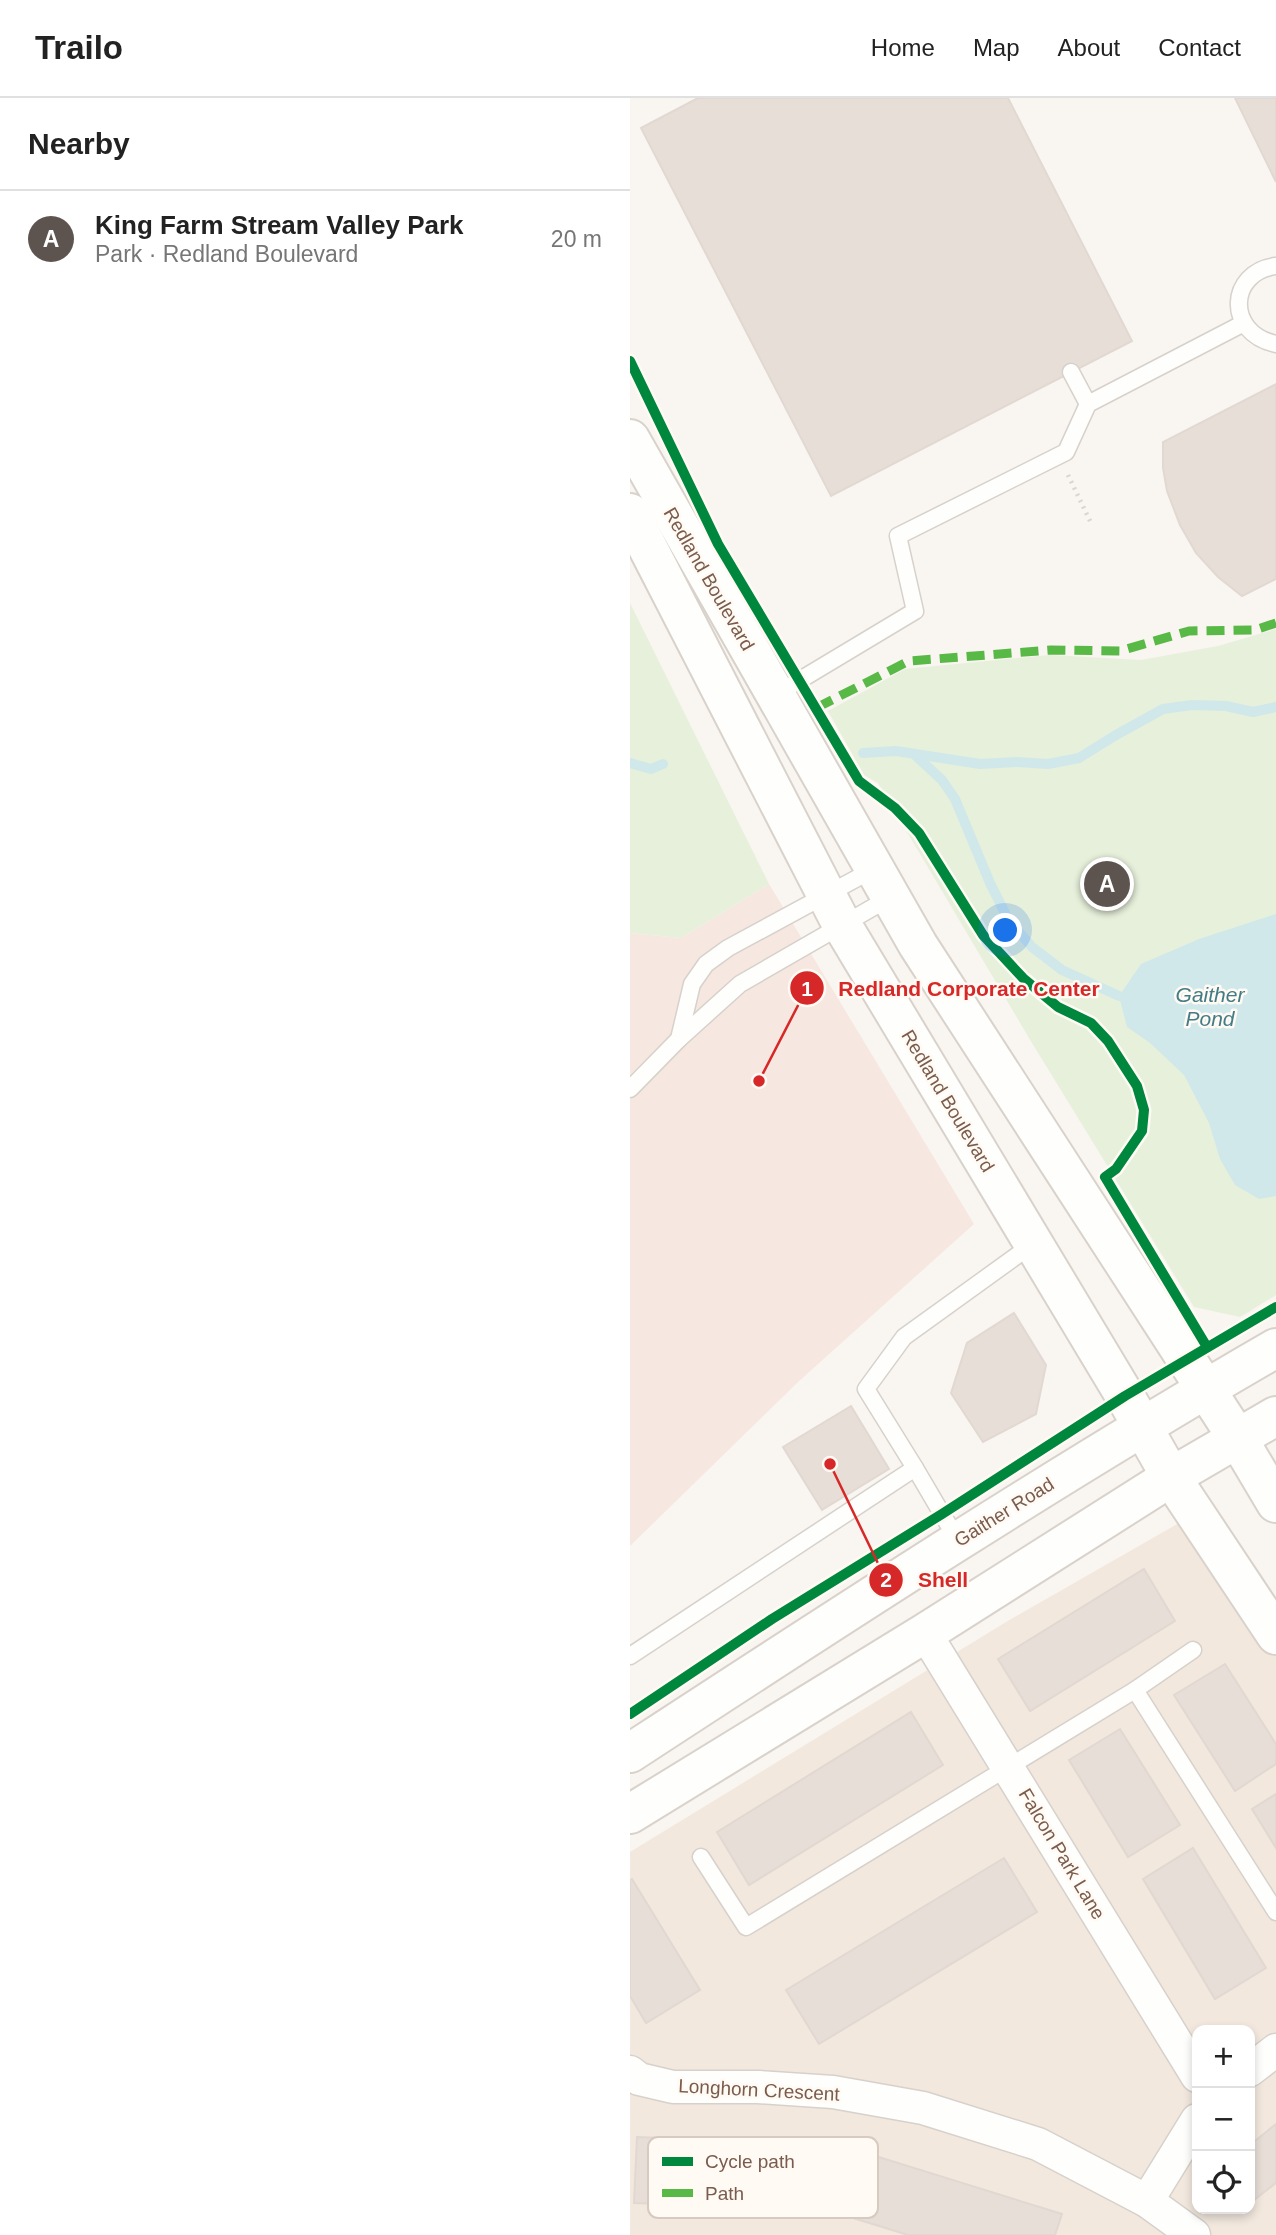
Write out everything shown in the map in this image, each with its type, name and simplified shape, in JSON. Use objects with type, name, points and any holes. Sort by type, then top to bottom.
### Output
[{"type":"main road","name":"Redland Boulevard","points":[[630,439],[918,945],[1238,1439],[1276,1503]]},
{"type":"main road","name":"Redland Boulevard","points":[[630,513],[834,909],[1171,1477],[1276,1635]]},
{"type":"main road","name":"Gaither Road","points":[[630,1753],[958,1541],[1143,1426],[1276,1348]]},
{"type":"main road","points":[[630,1814],[925,1633],[1171,1477],[1276,1416]]},
{"type":"street","name":"Falcon Park Lane","points":[[925,1633],[1192,2068]]},
{"type":"street","points":[[1255,2066],[1276,2050]]},
{"type":"street","name":"Longhorn Crescent","points":[[630,2072],[639,2079],[673,2087],[758,2087],[834,2092],[923,2108],[1038,2144],[1147,2201],[1194,2235]]},
{"type":"street","points":[[1147,2201],[1192,2128]]},
{"type":"lane","points":[[1276,266],[1259,270],[1252,275],[1239,300],[1240,315],[1245,328],[1261,341],[1276,344]]},
{"type":"lane","points":[[775,695],[915,611],[898,536],[1066,452],[1088,404],[1244,323]]},
{"type":"lane","points":[[1071,372],[1088,404]]},
{"type":"lane","points":[[679,1039],[692,984],[706,964],[728,948],[834,909],[883,883]]},
{"type":"lane","points":[[630,1089],[679,1039],[740,984],[834,909],[883,883]]},
{"type":"lane","points":[[958,1541],[866,1389],[904,1337],[1034,1244]]},
{"type":"lane","points":[[630,1656],[915,1468]]},
{"type":"lane","points":[[701,1857],[746,1927],[1135,1690],[1193,1650]]},
{"type":"lane","points":[[1135,1690],[1276,1912]]},
{"type":"path","points":[[1059,455],[1091,523]]},
{"type":"shaded area","points":[[769,884],[974,1224],[798,1382],[630,1546],[630,933],[681,938]]},
{"type":"shaded area","points":[[1186,1519],[1276,1635],[1276,2235],[630,2235],[630,1852],[1011,1619]]},
{"type":"green space","points":[[630,603],[769,884],[681,938],[630,933]]},
{"type":"green space","points":[[1276,629],[1276,1295],[1240,1317],[1194,1307],[1032,1043],[878,783],[864,775],[828,711],[905,669],[1050,655],[1141,660],[1218,646]]},
{"type":"water","name":"Gaither Pond","points":[[1276,914],[1276,1196],[1259,1199],[1235,1185],[1220,1159],[1209,1123],[1184,1075],[1150,1043],[1127,1027],[1119,996],[1141,964],[1199,939]]},
{"type":"building","points":[[698,98],[1008,98],[1132,341],[831,496],[641,128]]},
{"type":"building","points":[[1235,98],[1276,98],[1276,182]]},
{"type":"building","points":[[1276,384],[1276,579],[1242,596],[1218,577],[1196,553],[1180,525],[1167,491],[1163,468],[1163,442]]},
{"type":"building","points":[[1014,1313],[1046,1365],[1036,1414],[983,1442],[951,1393],[967,1343]]},
{"type":"building","points":[[851,1406],[889,1469],[822,1510],[783,1447]]},
{"type":"building","points":[[1144,1569],[1175,1621],[1030,1711],[998,1659]]},
{"type":"building","points":[[1225,1664],[1276,1744],[1276,1764],[1235,1791],[1174,1695]]},
{"type":"building","points":[[911,1712],[943,1765],[749,1885],[717,1832]]},
{"type":"building","points":[[1120,1729],[1180,1825],[1128,1857],[1069,1760]]},
{"type":"building","points":[[1276,1794],[1276,1848],[1252,1809]]},
{"type":"building","points":[[1193,1848],[1266,1968],[1215,1999],[1143,1879]]},
{"type":"building","points":[[1004,1858],[1037,1912],[819,2044],[786,1990]]},
{"type":"building","points":[[632,1879],[700,1990],[646,2023],[630,1996]]},
{"type":"building","points":[[1276,2124],[1276,2183],[1255,2199],[1255,2151],[1255,2141]]},
{"type":"building","points":[[637,2137],[648,2137],[648,2203],[634,2203]]},
{"type":"building","points":[[878,2157],[1062,2214],[1055,2235],[908,2235],[853,2218],[878,2218]]},
{"type":"waterway","points":[[863,753],[896,751],[980,764],[1048,764],[1079,758],[1163,709],[1192,705],[1226,706],[1253,712],[1276,707]]},
{"type":"waterway","points":[[916,756],[942,780],[955,799],[1009,921],[1032,947],[1062,970],[1119,996]]},
{"type":"waterway","points":[[630,763],[651,769],[663,764]]},
{"type":"marked path","points":[[816,708],[909,661],[1051,650],[1120,651],[1189,631],[1255,630],[1276,623]]},
{"type":"cycle path","points":[[630,361],[718,544],[859,781],[895,808],[919,833],[983,935],[1023,978],[1058,1007],[1091,1023],[1108,1041],[1137,1086],[1144,1110],[1142,1131],[1116,1169],[1105,1177],[1207,1347]]},
{"type":"cycle path","points":[[630,1714],[772,1619],[1125,1396],[1276,1307]]},
{"type":"place","name":"King Farm Stream Valley Park","points":[[1107,884]]},
{"type":"place","name":"Redland Corporate Center","points":[[759,1081]]},
{"type":"place","name":"Shell","points":[[830,1464]]}]
